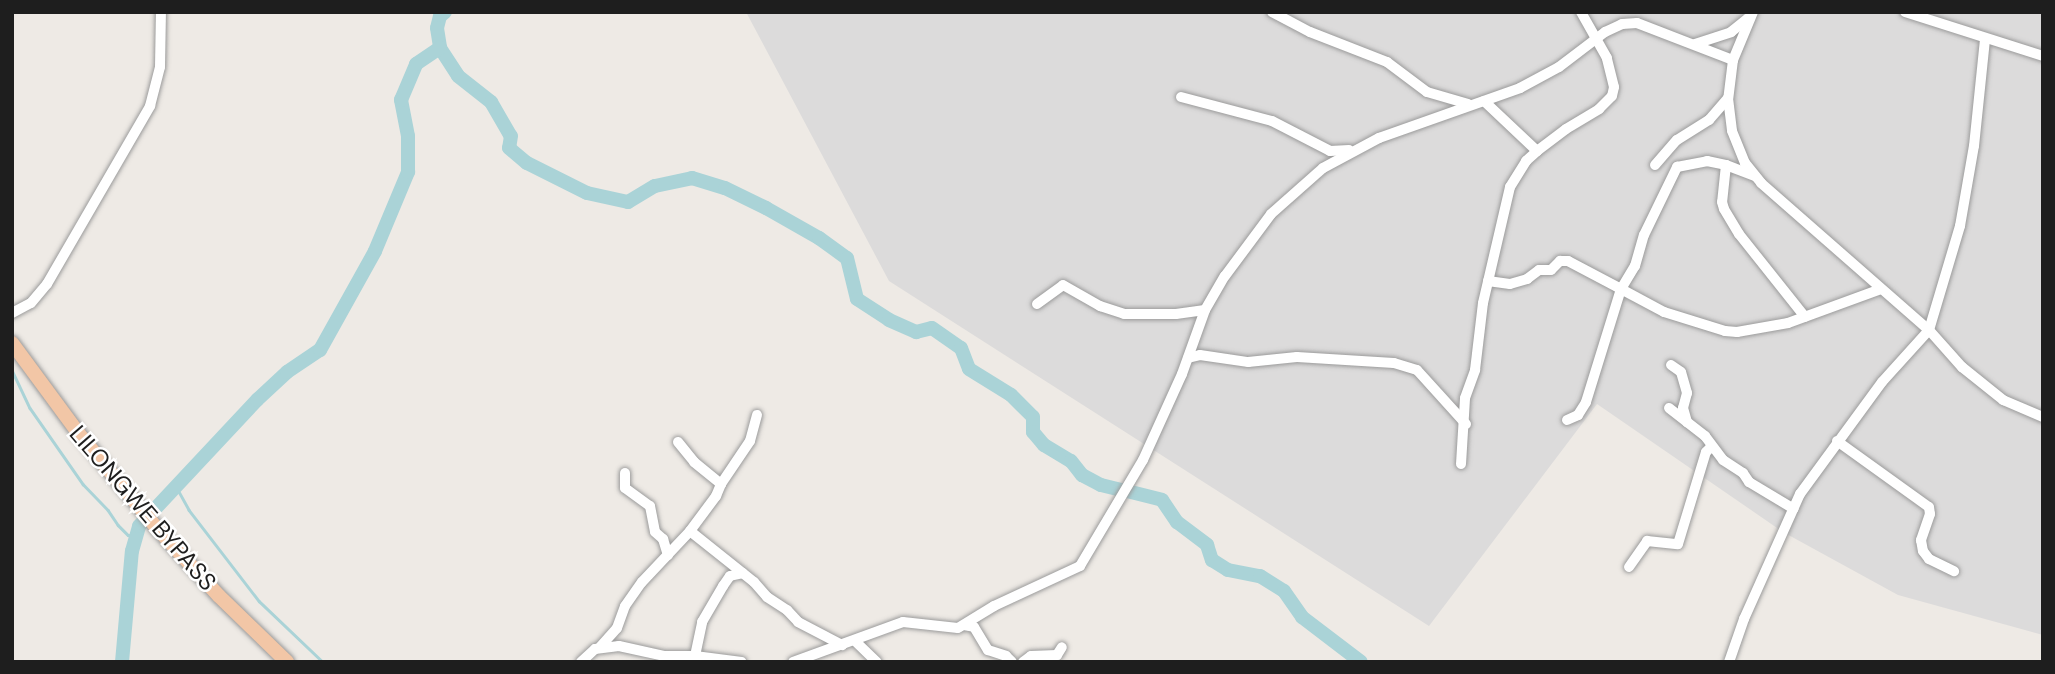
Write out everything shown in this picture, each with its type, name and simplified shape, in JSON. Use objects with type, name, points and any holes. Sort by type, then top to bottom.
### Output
[{"type":"main road","name":"LILONGWE BYPASS","points":[[12,343],[71,425],[156,527],[219,596],[287,662]]},
{"type":"street","points":[[12,313],[31,303],[47,284],[150,106],[160,67],[161,12]]},
{"type":"street","points":[[1272,12],[1310,32],[1387,62],[1427,92],[1471,105]]},
{"type":"street","points":[[1461,464],[1465,398],[1475,370],[1488,281],[1510,187],[1526,161],[1566,129],[1599,109],[1612,96],[1614,87],[1611,71],[1598,38],[1581,12]]},
{"type":"street","points":[[1695,44],[1731,32],[1753,12]]},
{"type":"street","points":[[1753,12],[1733,60],[1728,98],[1737,148],[1755,176],[1929,330],[1962,367],[2003,400],[2043,417]]},
{"type":"street","points":[[1905,12],[2043,56]]},
{"type":"street","points":[[793,662],[903,622],[950,628],[964,625],[994,606],[1080,566],[1143,460],[1188,358],[1205,310],[1240,253],[1271,214],[1305,182],[1353,150],[1433,116],[1484,101],[1559,67],[1613,27],[1637,17],[1733,60]]},
{"type":"street","points":[[1729,662],[1744,619],[1794,509],[1837,441],[1882,382],[1929,330],[1960,226],[1974,146],[1985,39]]},
{"type":"street","points":[[1181,97],[1272,121],[1330,151],[1353,150]]},
{"type":"street","points":[[1655,164],[1676,140],[1709,120],[1728,98]]},
{"type":"street","points":[[1484,101],[1537,152]]},
{"type":"street","points":[[1566,419],[1578,415],[1586,402],[1620,289],[1636,266],[1644,234],[1677,167],[1698,162],[1726,164],[1755,176]]},
{"type":"street","points":[[1726,164],[1722,202],[1724,209],[1739,233],[1805,317]]},
{"type":"street","points":[[1488,281],[1510,284],[1527,279],[1539,270],[1552,270],[1560,261],[1568,261],[1664,312],[1725,331],[1788,323],[1881,289]]},
{"type":"street","points":[[1037,304],[1063,285],[1100,306],[1124,314],[1187,314],[1205,310]]},
{"type":"street","points":[[1188,358],[1200,355],[1248,362],[1297,357],[1394,363],[1417,370],[1465,424]]},
{"type":"street","points":[[1671,365],[1681,372],[1687,393],[1683,408],[1687,422]]},
{"type":"street","points":[[1669,408],[1705,436],[1723,460],[1743,474],[1749,482],[1794,509]]},
{"type":"street","points":[[581,662],[600,647],[617,628],[631,596],[690,531],[716,496],[750,441],[757,415]]},
{"type":"street","points":[[1837,441],[1929,506],[1930,514],[1921,540],[1923,551],[1929,559],[1954,571]]},
{"type":"street","points":[[678,442],[694,462],[721,484]]},
{"type":"street","points":[[1629,567],[1647,541],[1678,544],[1706,452],[1711,447]]},
{"type":"street","points":[[625,473],[625,488],[650,506],[656,531],[663,539],[668,555]]},
{"type":"street","points":[[690,531],[743,573],[797,622],[842,645]]},
{"type":"street","points":[[695,656],[702,622],[730,576],[743,573]]},
{"type":"street","points":[[964,625],[974,627],[988,650],[1006,656],[1012,662]]},
{"type":"street","points":[[855,641],[877,662]]},
{"type":"street","points":[[600,647],[620,646],[665,656],[695,656],[742,662]]},
{"type":"street","points":[[1023,662],[1031,656],[1057,655],[1062,647]]},
{"type":"shaded area","points":[[746,12],[2043,12],[2043,635],[1898,595],[1783,532],[1597,404],[1429,626],[889,281]]},
{"type":"waterway","points":[[445,12],[440,16],[437,28],[440,48],[458,76],[491,102],[511,136],[509,148],[527,163],[587,193],[628,202],[655,186],[692,178],[725,188],[766,208],[819,238],[847,258],[857,299],[889,320],[916,332],[932,328],[961,348],[969,369],[1011,395],[1033,417],[1033,432],[1044,445],[1071,461],[1082,475],[1101,485],[1121,490]]},
{"type":"waterway","points":[[122,662],[132,551],[139,526],[257,400],[287,372],[320,350],[375,251],[408,172],[408,136],[401,100],[416,64],[440,48]]},
{"type":"waterway","points":[[12,370],[30,408],[83,484],[108,510],[118,525],[128,535],[134,536]]},
{"type":"waterway","points":[[177,488],[189,510],[259,601],[323,662]]},
{"type":"waterway","points":[[1127,491],[1162,500],[1177,522],[1207,545],[1212,560],[1228,570],[1260,576],[1284,591],[1302,617],[1361,662]]}]
